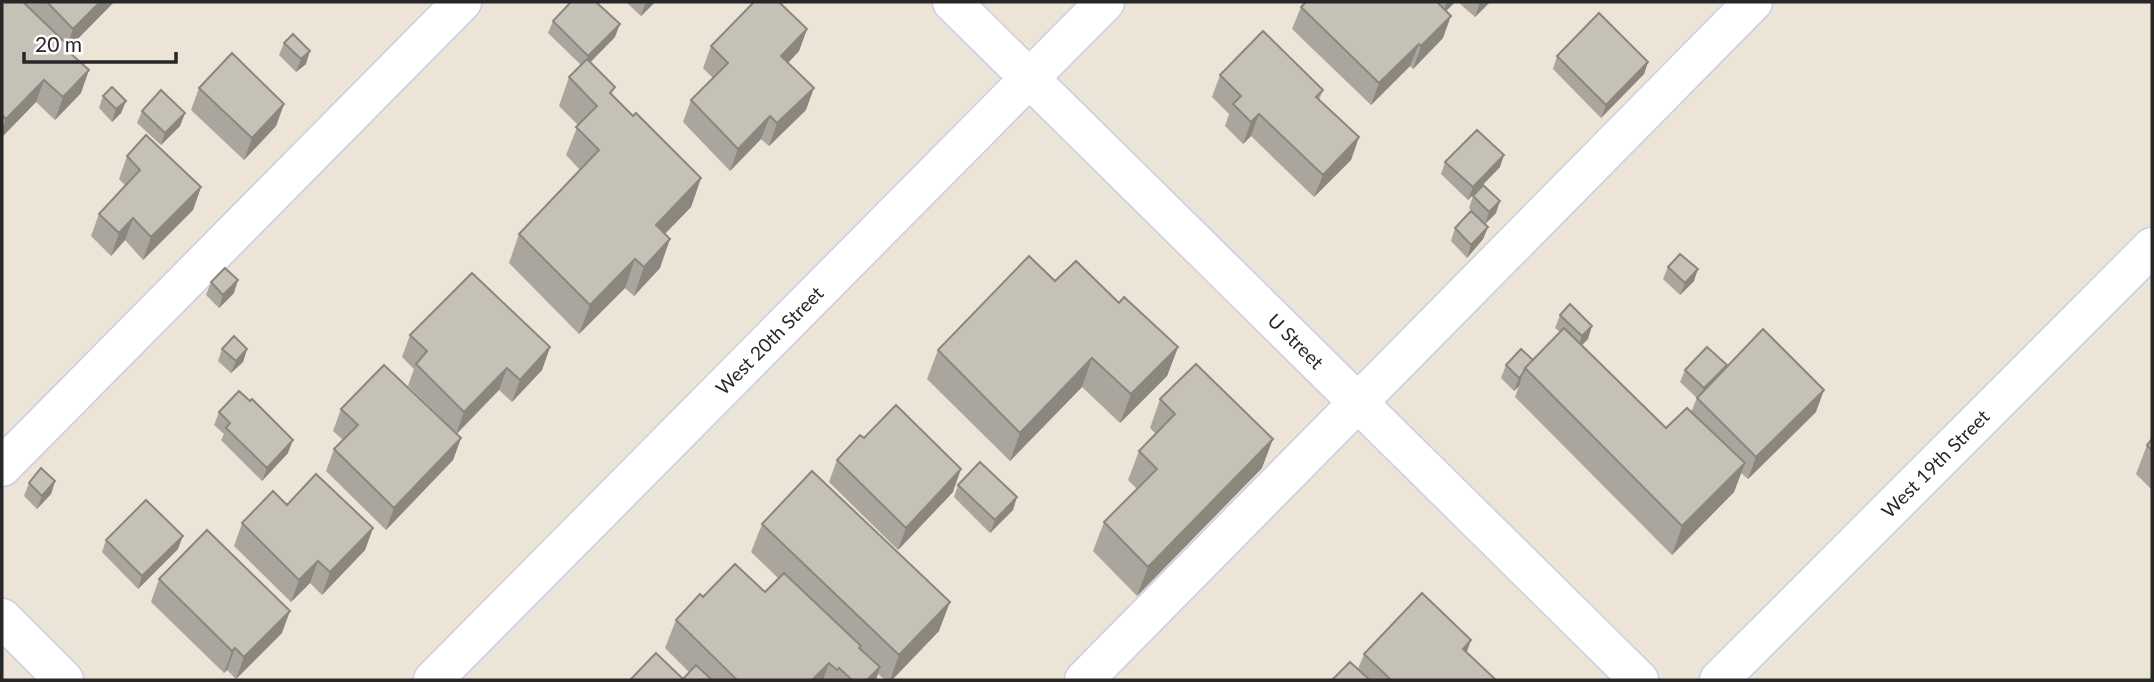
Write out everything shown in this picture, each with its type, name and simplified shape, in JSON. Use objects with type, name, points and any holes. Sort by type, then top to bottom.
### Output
[{"type":"street","points":[[2,467],[461,2]]},
{"type":"street","name":"U Street","points":[[952,2],[1639,680]]},
{"type":"street","name":"West 20th Street","points":[[433,680],[1105,2]]},
{"type":"street","points":[[1084,680],[1753,2]]},
{"type":"street","name":"West 19th Street","points":[[1718,680],[2152,247]]},
{"type":"street","points":[[2,618],[64,680]]},
{"type":"building","points":[[2,2],[23,2],[73,50],[70,53],[89,70],[63,97],[44,80],[6,119],[2,115]]},
{"type":"building","points":[[47,2],[100,2],[73,29]]},
{"type":"building","points":[[571,2],[596,2],[620,24],[588,56],[553,21]]},
{"type":"building","points":[[754,2],[779,2],[807,29],[781,56],[814,88],[777,123],[770,116],[738,149],[691,100],[728,63],[711,46]]},
{"type":"building","points":[[1306,2],[1437,2],[1451,16],[1379,83],[1301,7]]},
{"type":"building","points":[[1599,13],[1648,62],[1606,105],[1557,56]]},
{"type":"building","points":[[1263,31],[1323,90],[1316,97],[1359,137],[1323,175],[1259,114],[1251,122],[1233,104],[1241,96],[1220,75]]},
{"type":"building","points":[[293,34],[310,51],[301,59],[284,43]]},
{"type":"building","points":[[232,53],[284,104],[252,138],[199,88]]},
{"type":"building","points":[[587,59],[615,87],[610,93],[633,116],[636,113],[701,178],[656,225],[670,239],[644,267],[635,259],[590,305],[519,234],[599,150],[576,127],[597,106],[569,77]]},
{"type":"building","points":[[112,87],[126,101],[116,109],[103,96]]},
{"type":"building","points":[[161,90],[185,113],[165,133],[142,111]]},
{"type":"building","points":[[1477,130],[1504,155],[1473,187],[1445,162]]},
{"type":"building","points":[[146,135],[201,187],[151,237],[133,218],[119,233],[99,214],[140,170],[127,156]]},
{"type":"building","points":[[1483,185],[1500,201],[1489,212],[1473,196]]},
{"type":"building","points":[[1471,211],[1488,227],[1471,245],[1455,228]]},
{"type":"building","points":[[1680,254],[1698,269],[1685,283],[1668,267]]},
{"type":"building","points":[[1029,256],[1055,281],[1076,261],[1119,303],[1124,297],[1178,347],[1131,394],[1092,358],[1020,433],[938,350]]},
{"type":"building","points":[[225,268],[238,280],[223,295],[211,282]]},
{"type":"building","points":[[472,273],[550,347],[520,380],[507,368],[464,412],[416,364],[427,351],[410,335]]},
{"type":"building","points":[[1570,304],[1592,326],[1582,336],[1560,315]]},
{"type":"building","points":[[1564,328],[1666,428],[1687,408],[1745,463],[1682,526],[1525,368]]},
{"type":"building","points":[[1763,329],[1824,390],[1756,457],[1697,398]]},
{"type":"building","points":[[234,336],[247,349],[236,361],[222,349]]},
{"type":"building","points":[[1707,347],[1727,365],[1704,388],[1685,370]]},
{"type":"building","points":[[1521,349],[1533,360],[1519,378],[1506,365]]},
{"type":"building","points":[[1196,364],[1273,439],[1148,567],[1104,522],[1157,469],[1139,451],[1175,414],[1160,399]]},
{"type":"building","points":[[384,365],[461,438],[394,508],[334,449],[358,425],[341,409]]},
{"type":"building","points":[[239,391],[250,401],[252,399],[293,440],[267,468],[226,428],[230,423],[219,412]]},
{"type":"building","points":[[896,405],[961,469],[906,528],[837,460],[860,435],[864,438]]},
{"type":"building","points":[[980,462],[1017,497],[995,520],[958,485]]},
{"type":"building","points":[[41,468],[55,481],[42,496],[29,483]]},
{"type":"building","points":[[812,471],[950,602],[899,655],[762,524]]},
{"type":"building","points":[[316,474],[373,528],[330,572],[318,561],[299,580],[242,523],[273,491],[287,505]]},
{"type":"building","points":[[146,500],[183,536],[142,576],[106,540]]},
{"type":"building","points":[[207,530],[290,611],[244,657],[235,648],[232,651],[159,579]]},
{"type":"building","points":[[735,564],[765,592],[784,573],[880,667],[867,680],[852,680],[829,663],[812,680],[737,680],[676,620],[700,594],[703,597]]},
{"type":"building","points":[[1422,593],[1471,640],[1463,649],[1496,680],[1391,680],[1364,654]]},
{"type":"building","points":[[656,653],[684,680],[630,680]]},
{"type":"building","points":[[1350,662],[1370,680],[1332,680]]},
{"type":"building","points":[[696,665],[712,680],[684,680]]}]
